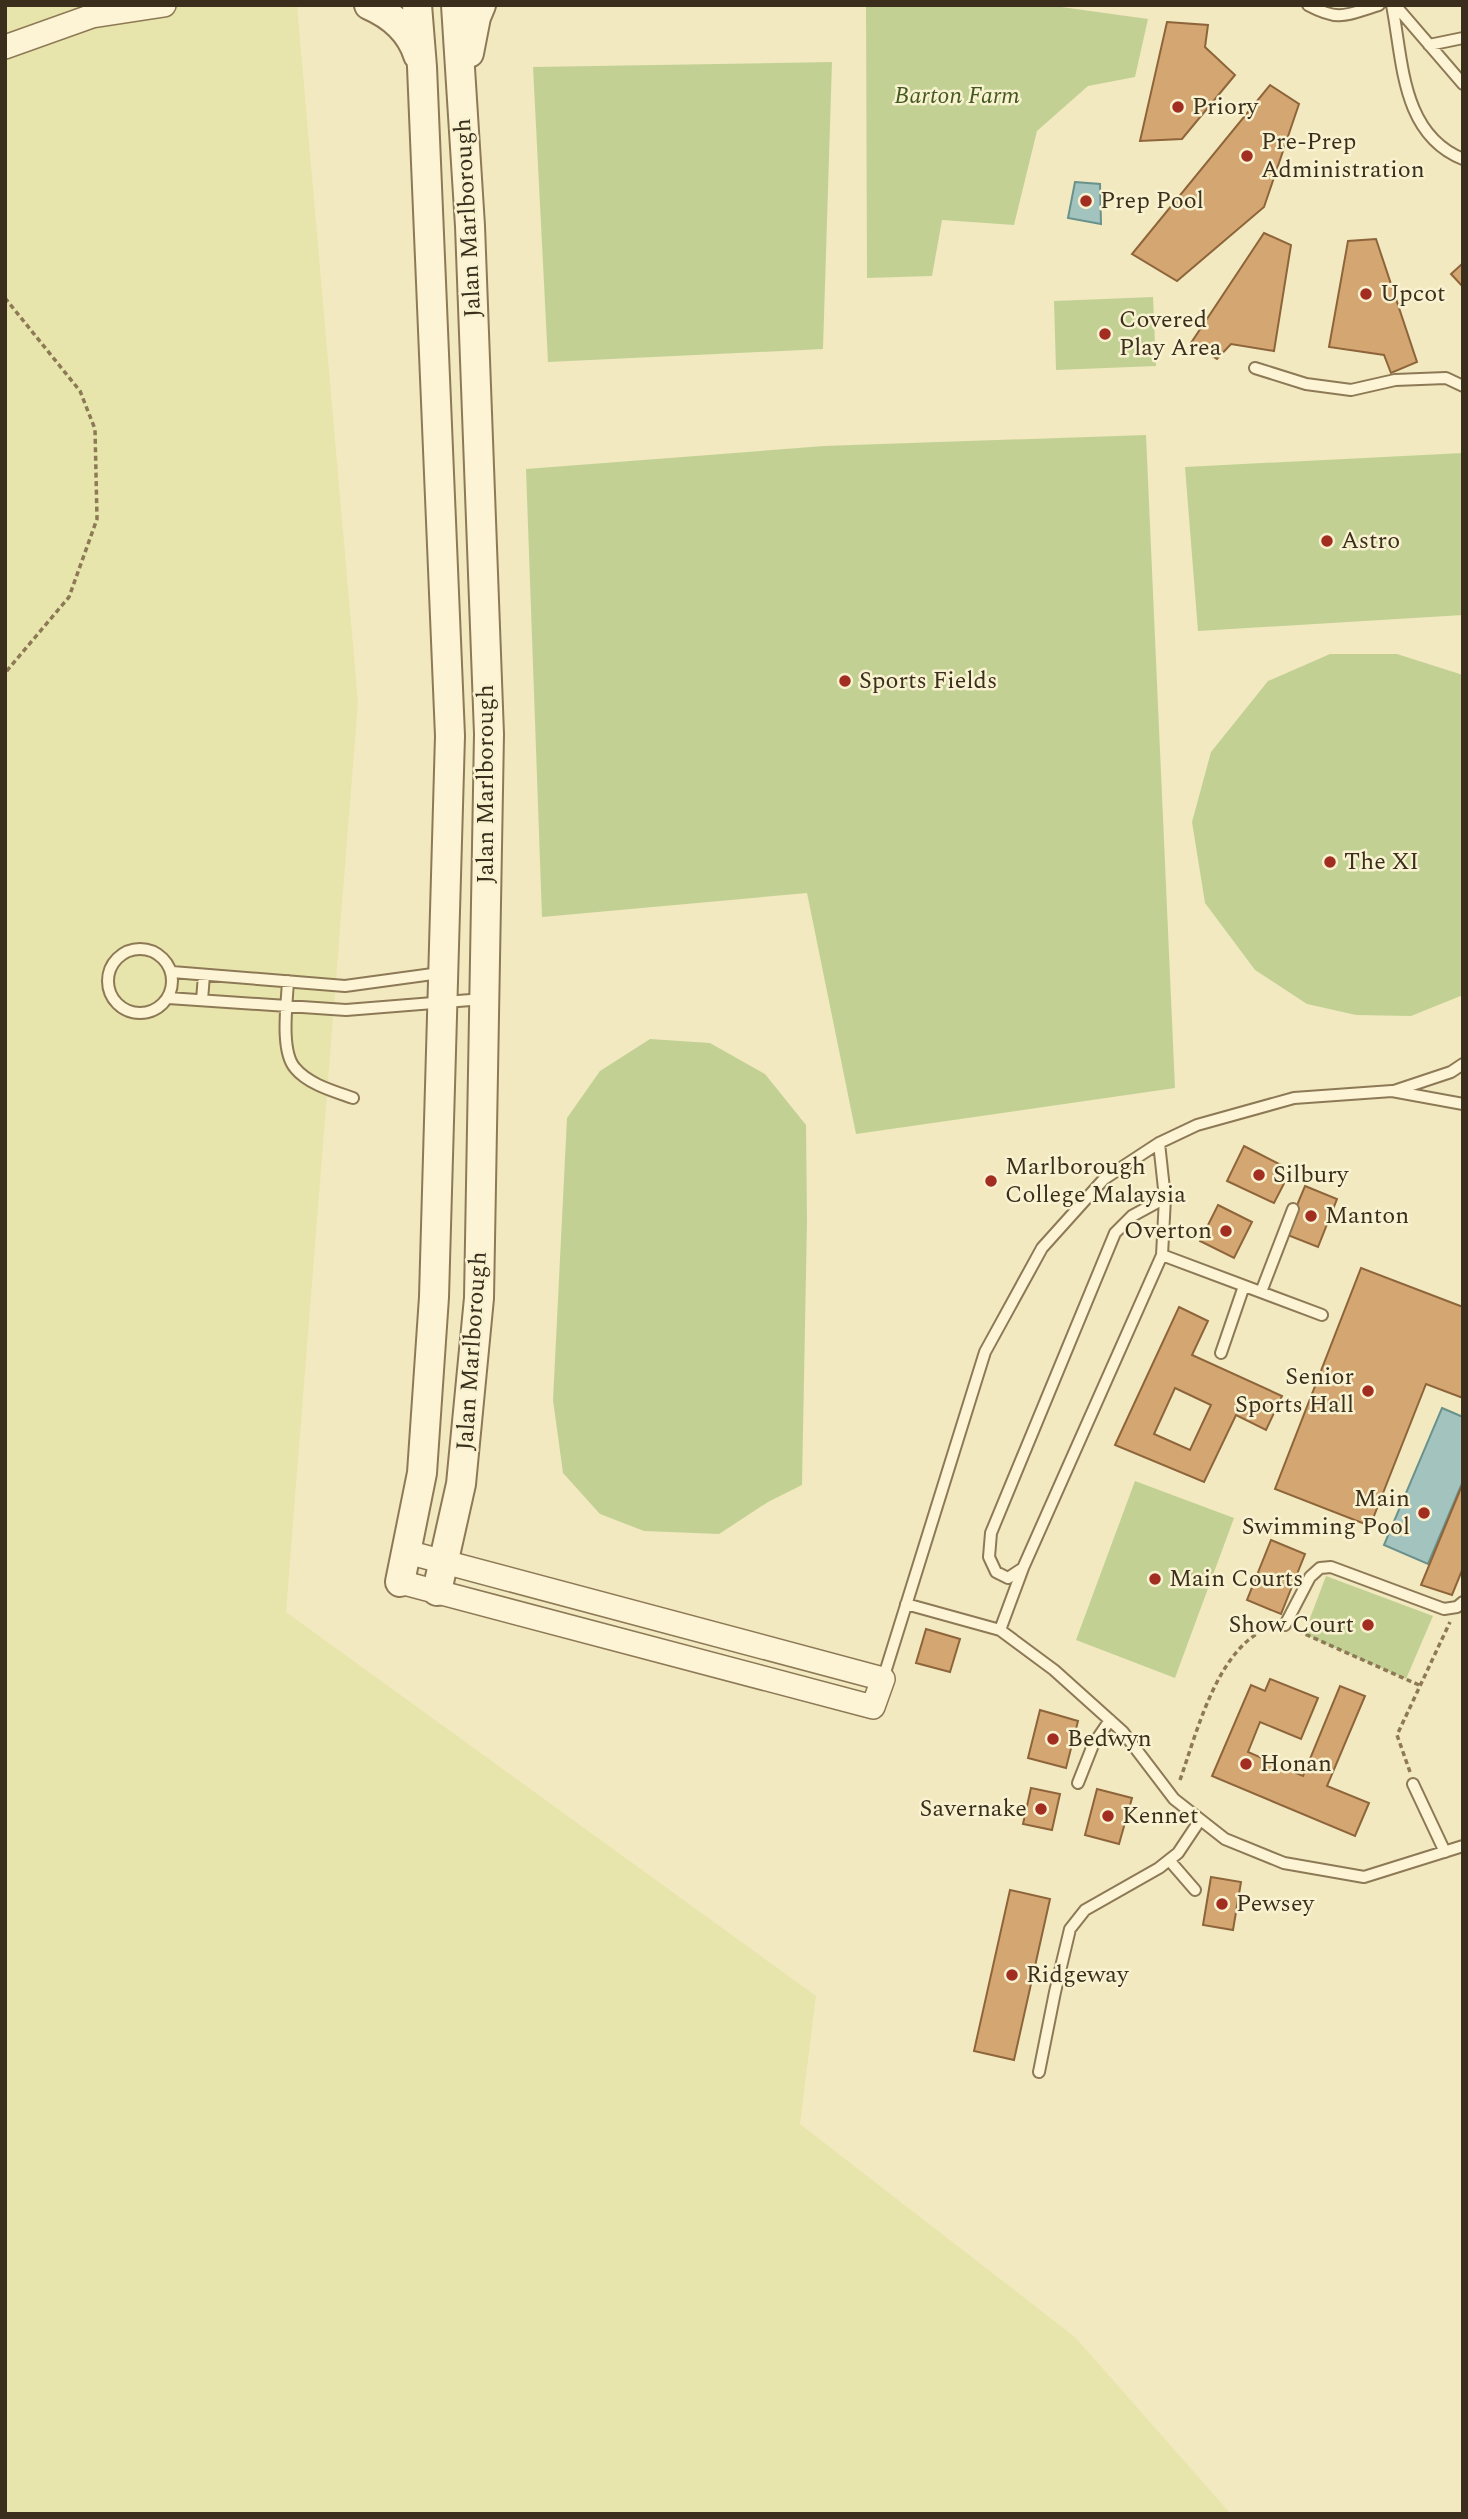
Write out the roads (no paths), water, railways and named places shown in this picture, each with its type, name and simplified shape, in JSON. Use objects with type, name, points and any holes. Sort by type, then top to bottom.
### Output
[{"type":"street","points":[[5,47],[92,16],[164,5]]},
{"type":"street","points":[[369,5],[385,12],[402,27],[415,46],[422,67]]},
{"type":"street","name":"Jalan Marlborough","points":[[417,5],[422,67],[450,736],[434,1297],[422,1473],[400,1582],[873,1707],[883,1679]]},
{"type":"street","name":"Jalan Marlborough","points":[[437,1591],[461,1485],[479,1298],[489,734],[470,226],[456,5]]},
{"type":"street","points":[[462,88],[476,17],[481,5]]},
{"type":"street","points":[[407,1552],[883,1679]]},
{"type":"lane","points":[[1308,5],[1328,15],[1339,17],[1379,5]]},
{"type":"lane","points":[[1394,5],[1463,84]]},
{"type":"lane","points":[[1394,5],[1410,103],[1417,120],[1430,137],[1452,155],[1463,159]]},
{"type":"lane","points":[[1429,45],[1463,38]]},
{"type":"lane","points":[[1255,368],[1306,384],[1351,390],[1395,380],[1446,378],[1463,386]]},
{"type":"lane","points":[[135,948],[157,952],[172,972],[173,980],[168,998],[160,1007],[150,1012],[130,1012],[113,1000],[108,980],[110,969],[116,959],[125,952],[135,948]]},
{"type":"lane","points":[[172,972],[345,986],[443,973]]},
{"type":"lane","points":[[202,1000],[204,975]]},
{"type":"lane","points":[[288,981],[287,1050],[296,1069],[315,1083],[352,1098]]},
{"type":"lane","points":[[331,1009],[334,985]]},
{"type":"lane","points":[[168,998],[346,1010],[484,999]]},
{"type":"lane","points":[[883,1679],[985,1352],[1042,1248],[1104,1179],[1159,1143],[1197,1125],[1294,1098],[1392,1091],[1451,1072],[1463,1064]]},
{"type":"lane","points":[[1392,1091],[1463,1104]]},
{"type":"lane","points":[[1000,1630],[1023,1568],[1162,1255],[1165,1198],[1159,1143]]},
{"type":"lane","points":[[1023,1568],[1008,1578],[996,1572],[989,1557],[991,1533],[1115,1233],[1132,1216],[1165,1198]]},
{"type":"lane","points":[[1261,1292],[1293,1209]]},
{"type":"lane","points":[[1162,1255],[1322,1315]]},
{"type":"lane","points":[[1221,1353],[1244,1286]]},
{"type":"lane","points":[[1285,1625],[1310,1577],[1320,1568],[1331,1567],[1444,1609],[1460,1605]]},
{"type":"lane","points":[[906,1604],[1000,1630],[1055,1670],[1123,1731],[1174,1799],[1225,1839],[1284,1864],[1364,1877],[1463,1846]]},
{"type":"lane","points":[[1078,1783],[1093,1745],[1110,1720]]},
{"type":"lane","points":[[1413,1784],[1445,1852]]},
{"type":"lane","points":[[1039,2072],[1070,1929],[1085,1910],[1159,1868],[1178,1853],[1200,1820]]},
{"type":"lane","points":[[1168,1860],[1195,1889]]},
{"type":"water","name":"Prep Pool","points":[[1075,182],[1100,184],[1101,224],[1068,218]]},
{"type":"water","name":"Main Swimming Pool","points":[[1442,1408],[1463,1417],[1463,1481],[1428,1564],[1384,1545]]},
{"type":"place","name":"Priory","points":[[1178,107]]},
{"type":"place","name":"Pre-Prep Administration","points":[[1247,156]]},
{"type":"place","name":"Prep Pool","points":[[1086,201]]},
{"type":"place","name":"Upcot","points":[[1366,294]]},
{"type":"place","name":"Covered Play Area","points":[[1105,334]]},
{"type":"place","name":"Astro","points":[[1327,541]]},
{"type":"place","name":"Sports Fields","points":[[845,681]]},
{"type":"place","name":"The XI","points":[[1330,862]]},
{"type":"place","name":"Silbury","points":[[1259,1175]]},
{"type":"place","name":"Marlborough College Malaysia","points":[[991,1181]]},
{"type":"place","name":"Manton","points":[[1311,1216]]},
{"type":"place","name":"Overton","points":[[1226,1231]]},
{"type":"place","name":"Senior Sports Hall","points":[[1368,1391]]},
{"type":"place","name":"Main Swimming Pool","points":[[1424,1513]]},
{"type":"place","name":"Main Courts","points":[[1155,1579]]},
{"type":"place","name":"Show Court","points":[[1368,1625]]},
{"type":"place","name":"Bedwyn","points":[[1053,1739]]},
{"type":"place","name":"Honan","points":[[1246,1764]]},
{"type":"place","name":"Savernake","points":[[1041,1809]]},
{"type":"place","name":"Kennet","points":[[1108,1816]]},
{"type":"place","name":"Pewsey","points":[[1222,1904]]},
{"type":"place","name":"Ridgeway","points":[[1012,1975]]},
{"type":"park label","name":"Barton Farm","points":[[957,96]]}]
